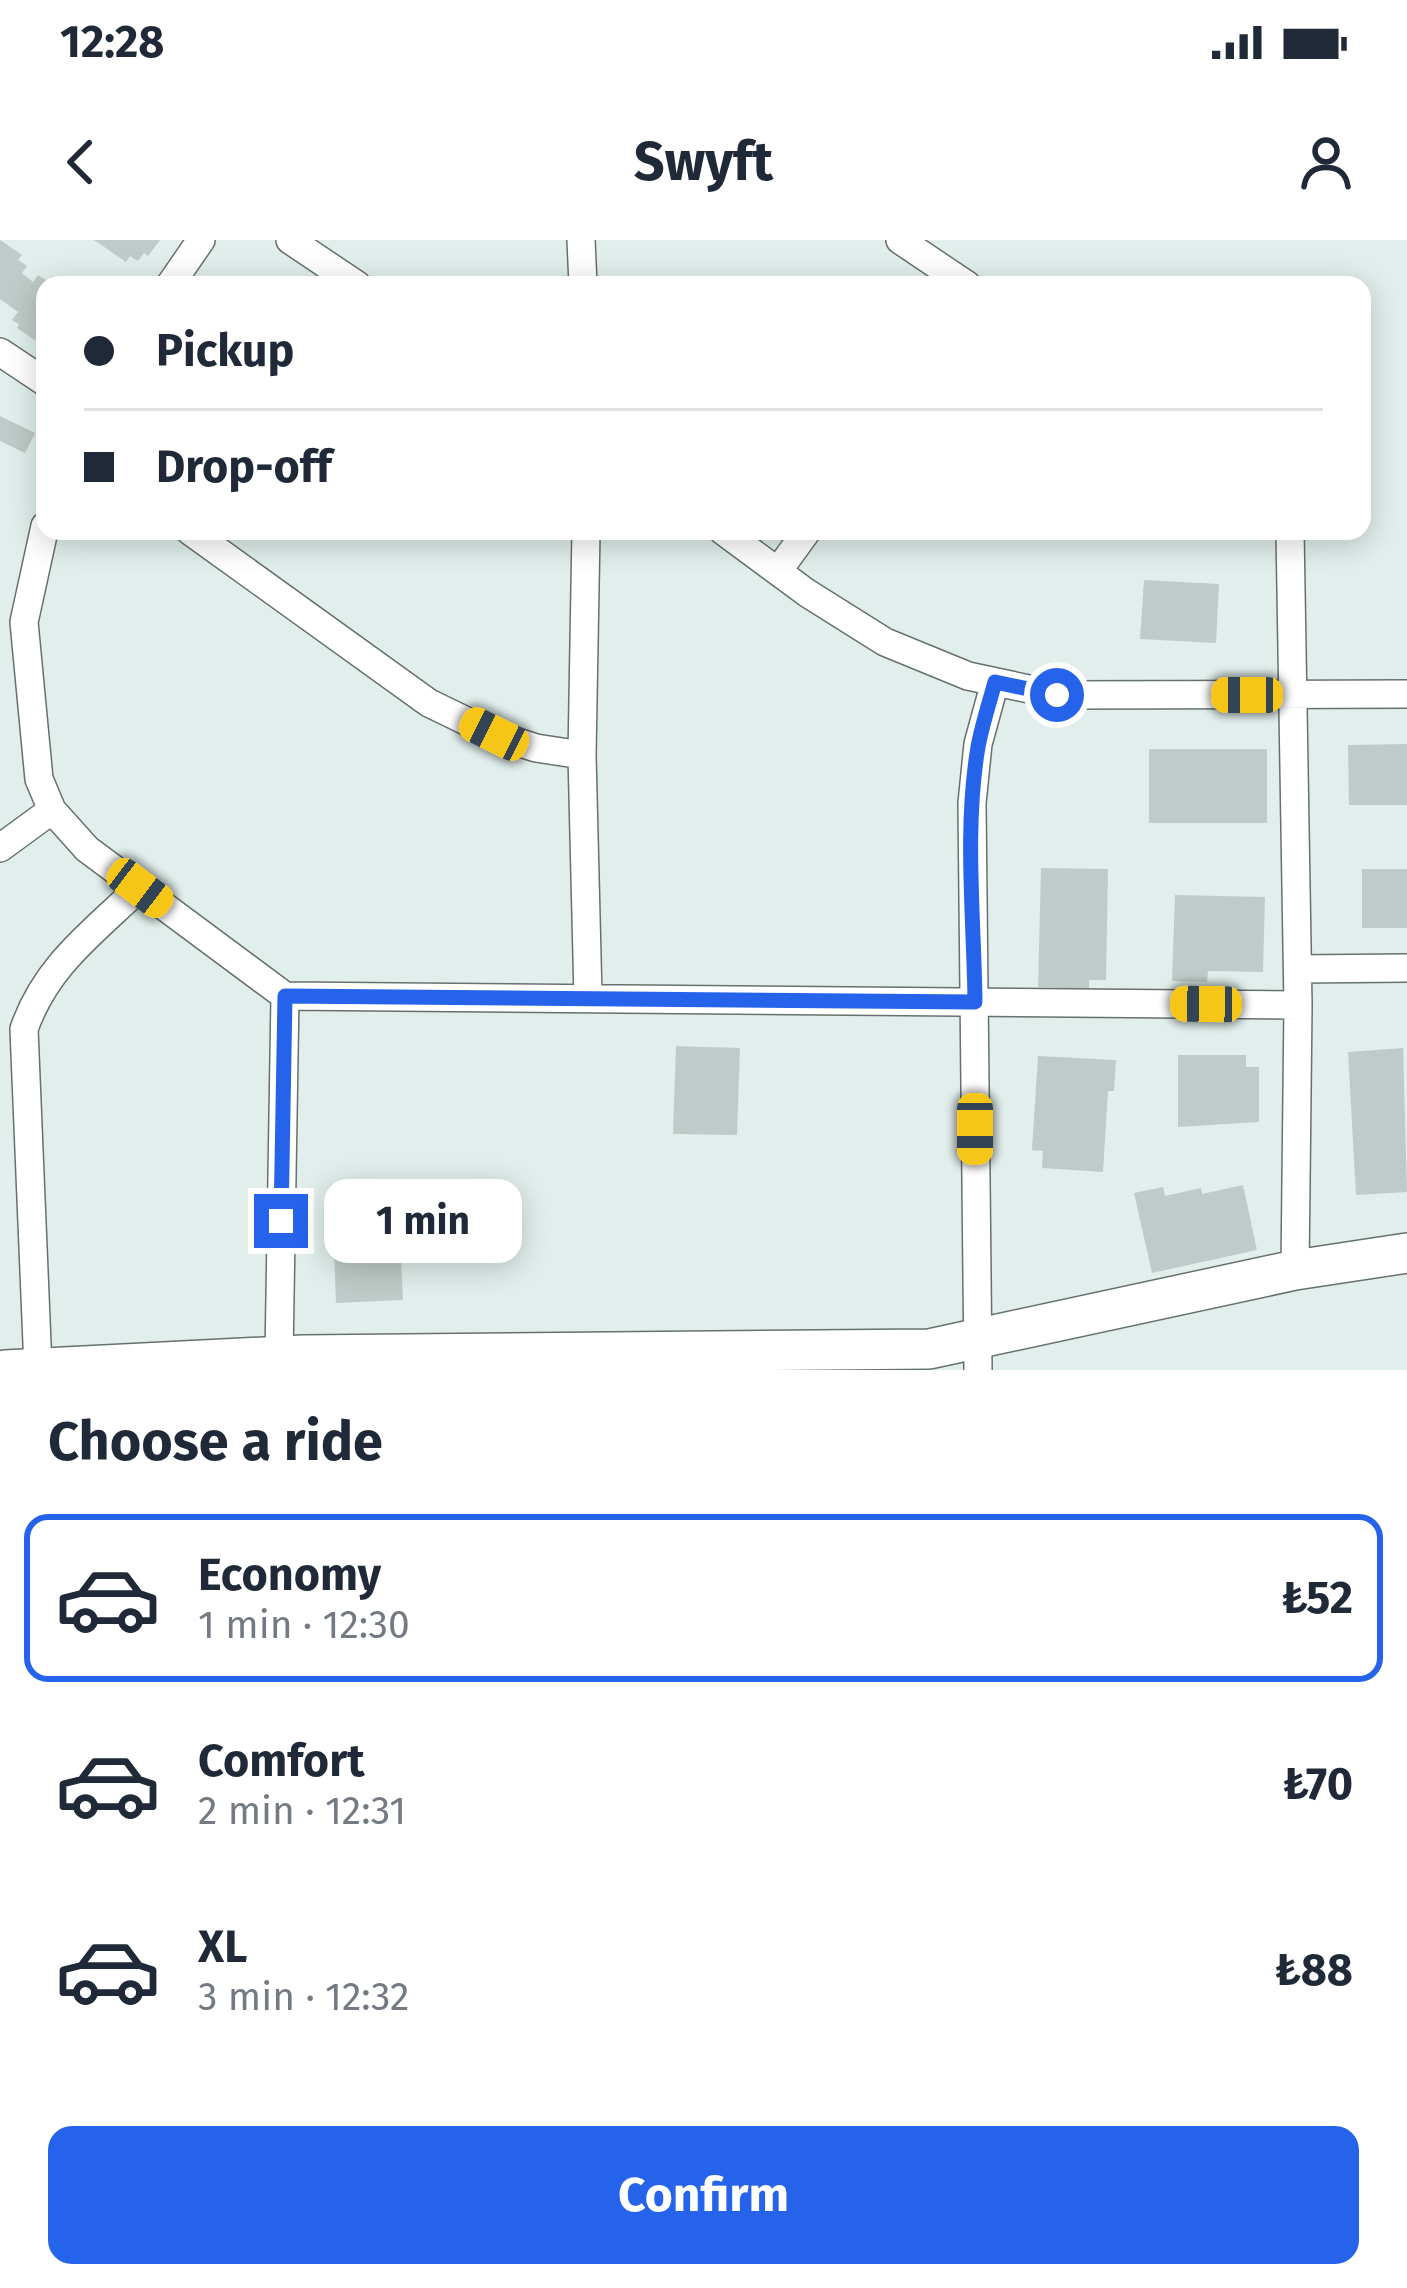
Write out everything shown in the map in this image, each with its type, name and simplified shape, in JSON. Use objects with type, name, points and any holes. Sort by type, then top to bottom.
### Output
[{"type":"street","points":[[176,276],[201,240]]},
{"type":"street","points":[[290,240],[344,276]]},
{"type":"street","points":[[581,240],[583,276]]},
{"type":"street","points":[[899,240],[953,276]]},
{"type":"street","points":[[0,352],[36,376]]},
{"type":"street","points":[[42,540],[24,622],[39,779],[52,810],[87,849],[285,996],[1298,1005]]},
{"type":"street","points":[[203,540],[429,703],[494,734],[536,748],[582,755]]},
{"type":"street","points":[[586,540],[582,755],[588,997]]},
{"type":"street","points":[[735,540],[884,643],[968,676],[1057,695],[1407,694]]},
{"type":"street","points":[[778,571],[800,540]]},
{"type":"street","points":[[1290,540],[1298,968],[1295,1270]]},
{"type":"street","points":[[977,1354],[972,802],[978,744],[995,682]]},
{"type":"street","points":[[0,848],[52,810]]},
{"type":"street","points":[[140,888],[53,970],[24,1029],[21,1369],[198,1365],[279,1356],[929,1349],[977,1354],[1295,1270],[1407,1253]]},
{"type":"street","points":[[1298,968],[1407,968]]},
{"type":"street","points":[[279,1356],[285,996]]},
{"type":"building","points":[[0,240],[22,255],[18,260],[27,266],[22,273],[33,282],[36,278],[36,341],[17,328],[19,324],[12,320],[18,312],[0,299]]},
{"type":"building","points":[[94,240],[160,240],[148,256],[144,253],[138,261],[130,256],[126,262]]},
{"type":"building","points":[[0,416],[35,433],[25,453],[0,441]]},
{"type":"building","points":[[1144,580],[1219,584],[1216,643],[1140,639]]},
{"type":"building","points":[[1407,744],[1407,805],[1349,805],[1348,745]]},
{"type":"building","points":[[1149,749],[1267,749],[1267,823],[1149,823]]},
{"type":"building","points":[[1041,868],[1108,869],[1106,980],[1089,980],[1089,989],[1038,987]]},
{"type":"building","points":[[1362,869],[1407,869],[1407,928],[1362,928]]},
{"type":"building","points":[[1175,895],[1265,897],[1263,972],[1208,971],[1207,982],[1172,981]]},
{"type":"building","points":[[676,1046],[740,1048],[737,1135],[673,1134]]},
{"type":"building","points":[[1403,1048],[1407,1192],[1356,1195],[1348,1052]]},
{"type":"building","points":[[1178,1055],[1246,1055],[1246,1067],[1259,1067],[1259,1122],[1178,1127]]},
{"type":"building","points":[[1038,1056],[1116,1060],[1114,1091],[1108,1091],[1103,1172],[1042,1168],[1043,1151],[1032,1150]]},
{"type":"building","points":[[1243,1185],[1257,1250],[1152,1273],[1134,1193],[1163,1187],[1165,1196],[1201,1188],[1202,1194]]},
{"type":"building","points":[[399,1219],[403,1300],[336,1303],[333,1222]]},
{"type":"route","points":[[281,1221],[285,996],[975,1002],[972,802],[986,713],[995,682],[1057,695]]}]
